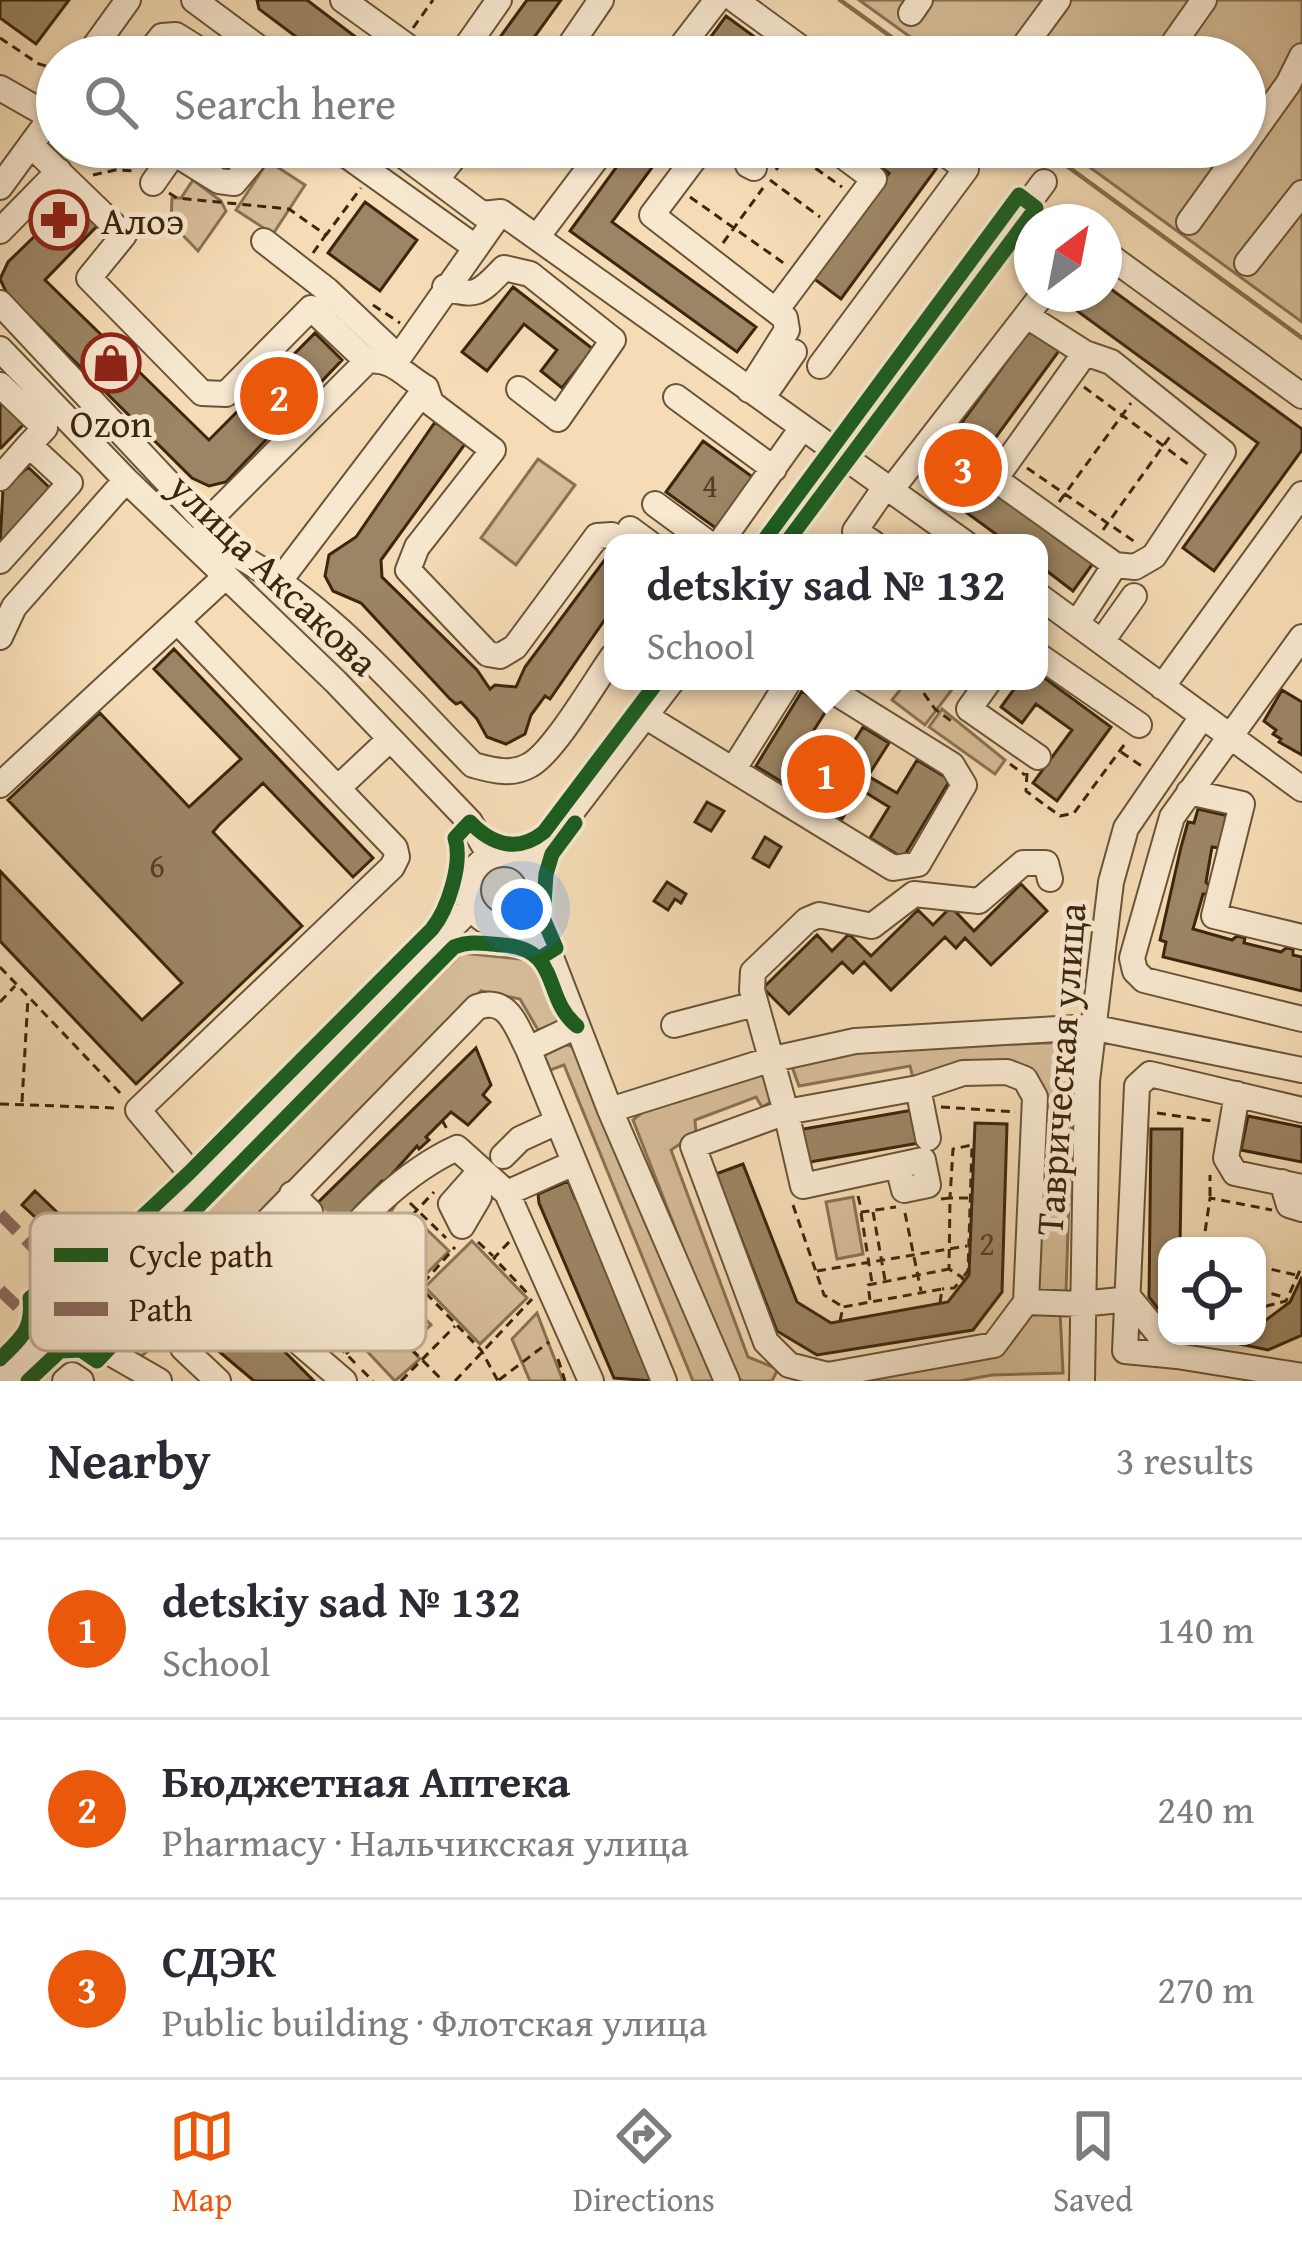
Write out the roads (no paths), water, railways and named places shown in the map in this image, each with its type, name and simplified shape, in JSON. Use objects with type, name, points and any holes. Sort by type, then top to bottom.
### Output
[{"type":"street","points":[[102,36],[128,0]]},
{"type":"street","points":[[194,0],[243,36]]},
{"type":"street","points":[[343,0],[393,36]]},
{"type":"street","points":[[474,36],[500,0]]},
{"type":"street","points":[[576,36],[601,0]]},
{"type":"street","points":[[694,36],[717,0]]},
{"type":"street","points":[[735,0],[784,36]]},
{"type":"street","points":[[1031,36],[1058,0]]},
{"type":"street","points":[[1179,36],[1204,0]]},
{"type":"street","points":[[1266,114],[1302,56]]},
{"type":"street","points":[[0,88],[36,105]]},
{"type":"street","points":[[0,187],[36,142]]},
{"type":"street","points":[[60,168],[124,235],[89,278],[202,393],[226,394],[311,308],[367,361]]},
{"type":"street","points":[[153,183],[164,168]]},
{"type":"street","points":[[198,168],[219,181],[234,183],[246,168]]},
{"type":"street","points":[[367,168],[475,247]]},
{"type":"street","points":[[422,168],[482,214],[501,212],[952,534]]},
{"type":"street","points":[[436,180],[445,168]]},
{"type":"street","points":[[537,237],[589,168]]},
{"type":"street","points":[[687,168],[652,215],[785,318],[787,330],[755,394]]},
{"type":"street","points":[[777,309],[874,179],[859,168]]},
{"type":"street","points":[[820,366],[963,168]]},
{"type":"street","points":[[1189,222],[1228,168]]},
{"type":"street","points":[[69,175],[92,185],[120,209]]},
{"type":"street","points":[[0,231],[69,175]]},
{"type":"street","points":[[783,534],[1044,182]]},
{"type":"street","points":[[1247,263],[1302,193]]},
{"type":"street","points":[[396,360],[501,212]]},
{"type":"street","points":[[264,241],[301,269],[426,388],[484,423]]},
{"type":"street","points":[[1122,265],[1302,396]]},
{"type":"street","points":[[445,287],[464,295],[482,290],[505,268],[530,274],[613,340],[558,419],[519,389]]},
{"type":"street","points":[[0,303],[235,554],[281,579],[324,614],[473,765],[502,773],[531,765],[604,669]]},
{"type":"street","points":[[861,534],[888,488],[1030,312]]},
{"type":"street","points":[[1044,312],[1084,353],[1111,362],[1223,452],[1154,556],[1135,567],[1115,565],[995,479],[1084,353]]},
{"type":"street","points":[[1048,312],[1064,322]]},
{"type":"street","name":"улица Аксакова","points":[[0,349],[390,739],[470,822],[490,856]]},
{"type":"street","points":[[755,394],[794,352]]},
{"type":"street","points":[[205,524],[367,361],[396,360]]},
{"type":"street","points":[[0,385],[45,428],[3,469]]},
{"type":"street","points":[[426,388],[430,403],[493,450],[417,547],[408,570],[488,654],[500,656],[515,647],[597,536],[604,536]]},
{"type":"street","points":[[281,579],[426,388]]},
{"type":"street","points":[[676,397],[774,469]]},
{"type":"street","points":[[727,534],[802,428]]},
{"type":"street","points":[[0,561],[70,483],[29,446]]},
{"type":"street","points":[[0,637],[7,606],[126,480]]},
{"type":"street","points":[[1162,687],[1302,494]]},
{"type":"street","points":[[655,504],[696,534]]},
{"type":"street","points":[[1077,623],[1115,565]]},
{"type":"street","points":[[0,785],[226,576]]},
{"type":"street","points":[[1102,641],[1134,596]]},
{"type":"street","points":[[1048,606],[1302,789]]},
{"type":"street","points":[[178,622],[394,848],[397,857],[392,867],[138,1110],[200,1184]]},
{"type":"street","points":[[1302,637],[1172,817],[1132,958],[1144,980],[1302,1019]]},
{"type":"street","points":[[1048,662],[1138,725]]},
{"type":"street","points":[[531,865],[665,690]]},
{"type":"street","points":[[733,770],[783,690]]},
{"type":"street","points":[[645,716],[893,868],[918,864],[964,785],[952,765],[831,690]]},
{"type":"street","points":[[983,690],[969,709],[1039,757]]},
{"type":"street","name":"Таврическая улица","points":[[1080,1381],[1091,1028],[1111,882],[1126,828],[1202,717]]},
{"type":"street","points":[[338,788],[390,739]]},
{"type":"street","points":[[1189,792],[1242,804],[1214,916],[1302,937]]},
{"type":"street","points":[[512,855],[531,865],[541,889],[528,918],[508,927],[487,923],[472,907],[468,884],[472,872],[490,856],[512,855]]},
{"type":"street","points":[[898,1166],[803,1186],[755,1004],[753,971],[807,920],[819,915],[872,926],[914,894],[979,901],[1023,863],[1046,863],[1050,879]]},
{"type":"street","points":[[170,1213],[472,907]]},
{"type":"street","points":[[528,918],[549,952],[610,1110],[727,1381]]},
{"type":"street","points":[[674,1025],[755,1004]]},
{"type":"street","points":[[290,1213],[477,1007],[501,1005],[511,1014],[528,1049],[664,1381]]},
{"type":"street","points":[[528,1049],[577,1026]]},
{"type":"street","points":[[610,1110],[769,1060],[855,1040],[1091,1028],[1302,1070]]},
{"type":"street","points":[[1007,1072],[1024,1078],[1035,1097],[1026,1302],[994,1345],[828,1375],[789,1365],[766,1342],[693,1146],[786,1112],[918,1088],[963,1073],[1007,1072]]},
{"type":"street","points":[[1302,1110],[1150,1074],[1137,1086],[1125,1352],[1177,1355],[1302,1376]]},
{"type":"street","points":[[918,1088],[928,1138]]},
{"type":"street","points":[[1237,1094],[1226,1158],[1235,1173],[1292,1185],[1291,1210]]},
{"type":"street","points":[[473,1174],[520,1138],[557,1122]]},
{"type":"street","points":[[368,1213],[438,1156],[457,1148],[473,1174],[508,1193],[591,1381]]},
{"type":"street","points":[[508,1193],[574,1163]]},
{"type":"street","points":[[1026,1302],[1130,1299]]},
{"type":"street","points":[[1130,1299],[1177,1355]]},
{"type":"street","points":[[2,1381],[31,1351]]},
{"type":"street","points":[[111,1351],[159,1381]]},
{"type":"street","points":[[185,1351],[203,1377]]},
{"type":"street","points":[[308,1351],[344,1381]]},
{"type":"street","points":[[103,1381],[124,1361]]},
{"type":"street","points":[[65,1381],[72,1375],[81,1381]]},
{"type":"waterway","points":[[840,0],[890,36]]},
{"type":"waterway","points":[[1070,168],[1302,338]]},
{"type":"waterway","points":[[389,1213],[395,1204]]},
{"type":"place","name":"Алоэ","points":[[59,220]]},
{"type":"place","name":"Ozon","points":[[111,363]]},
{"type":"place","name":"Бюджетная Аптека","points":[[279,396]]},
{"type":"place","name":"СДЭК","points":[[963,468]]},
{"type":"place","name":"detskiy sad № 132","points":[[826,774]]}]
